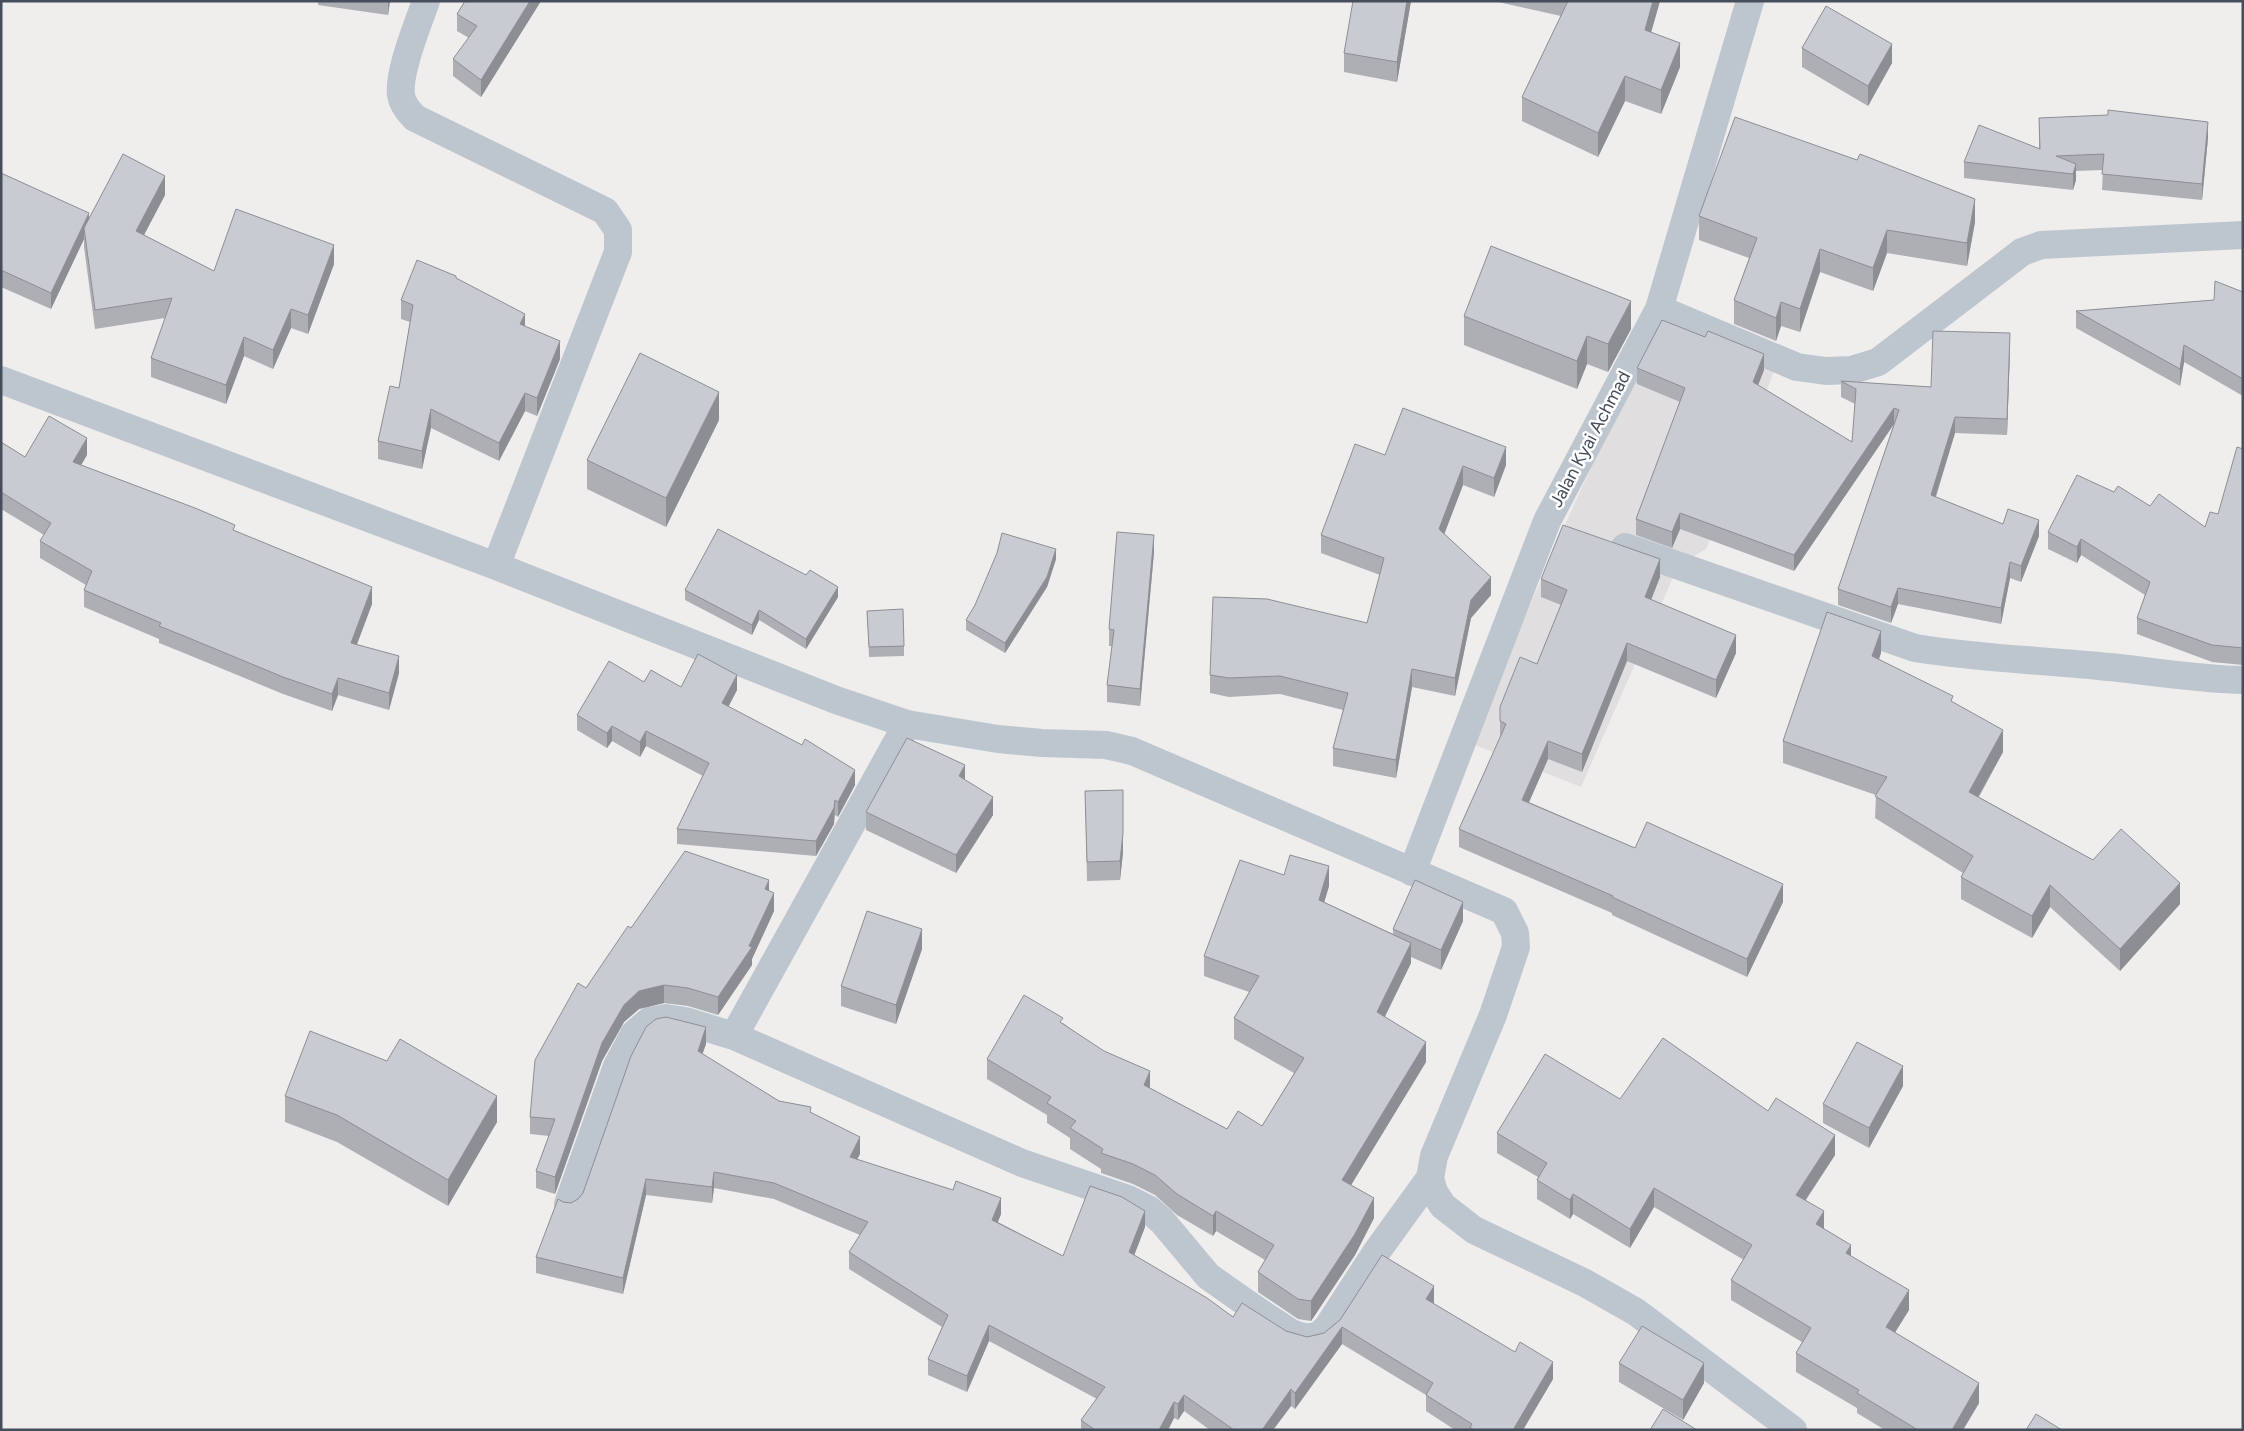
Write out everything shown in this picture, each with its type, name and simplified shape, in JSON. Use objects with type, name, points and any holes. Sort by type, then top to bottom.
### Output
[{"type":"street","points":[[426,1],[402,79],[400,96],[405,106],[415,118],[605,211],[618,230],[618,252],[496,566]]},
{"type":"street","name":"Jalan Kyai Achmad","points":[[1412,872],[1547,520],[1658,309],[1750,1]]},
{"type":"street","points":[[1658,309],[1797,367],[1826,371],[1852,370],[1878,362],[2022,252],[2042,244],[2243,235]]},
{"type":"street","points":[[1,380],[496,566],[836,700],[907,724],[998,739],[1042,743],[1106,745],[1132,751],[1504,912],[1515,933],[1516,947],[1493,1015],[1434,1156],[1430,1178],[1375,1254],[1327,1328],[1319,1335],[1310,1338],[1291,1333],[1208,1276],[1162,1221],[1148,1209],[1128,1199],[1022,1163],[734,1036],[686,1021],[666,1018],[650,1021],[634,1034],[617,1066],[568,1204]]},
{"type":"street","points":[[1547,520],[1576,530]]},
{"type":"street","points":[[1604,540],[1915,648],[1967,655],[2099,666],[2211,679],[2243,680]]},
{"type":"street","points":[[734,1036],[907,724]]},
{"type":"street","points":[[1430,1178],[1434,1192],[1443,1206],[1474,1230],[1585,1283],[1636,1312],[1793,1430]]},
{"type":"shaded area","points":[[1659,318],[1776,366],[1706,549],[1678,566],[1581,787],[1470,743],[1568,518]]},
{"type":"building","points":[[465,1],[530,1],[481,80],[453,59],[477,26],[457,14]]},
{"type":"building","points":[[1353,1],[1407,1],[1397,62],[1344,53]]},
{"type":"building","points":[[1568,1],[1653,1],[1645,30],[1680,43],[1661,90],[1625,76],[1598,133],[1522,97]]},
{"type":"building","points":[[1826,6],[1892,44],[1868,86],[1802,48]]},
{"type":"building","points":[[2108,110],[2208,122],[2202,184],[2102,174],[2104,154],[2056,156],[2076,164],[2073,174],[1964,162],[1979,125],[2040,149],[2039,118],[2108,115]]},
{"type":"building","points":[[1735,117],[1857,160],[1860,154],[1975,199],[1967,243],[1887,230],[1873,268],[1820,249],[1800,309],[1781,302],[1776,318],[1734,300],[1757,238],[1699,216]]},
{"type":"building","points":[[123,154],[165,176],[136,231],[214,271],[236,209],[334,245],[308,315],[291,309],[273,350],[244,337],[226,385],[151,358],[172,298],[95,310],[84,228]]},
{"type":"building","points":[[1,173],[89,213],[51,293],[1,270]]},
{"type":"building","points":[[1491,246],[1631,301],[1608,344],[1587,336],[1577,361],[1464,316]]},
{"type":"building","points":[[417,260],[456,276],[456,278],[525,314],[520,324],[560,341],[537,398],[525,393],[499,443],[431,409],[422,451],[378,441],[390,386],[399,388],[413,305],[401,300]]},
{"type":"building","points":[[2215,281],[2243,292],[2243,379],[2184,345],[2180,369],[2076,311],[2214,300]]},
{"type":"building","points":[[1662,320],[1705,337],[1708,331],[1764,354],[1753,382],[1852,442],[1856,389],[1841,381],[1931,387],[1933,331],[2010,333],[2007,419],[1955,417],[1931,495],[2003,524],[2008,509],[2039,520],[2021,566],[2010,562],[2001,608],[1898,588],[1891,607],[1838,589],[1899,410],[1894,408],[1794,555],[1680,513],[1672,532],[1636,519],[1685,388],[1637,368]]},
{"type":"building","points":[[640,353],[719,392],[666,498],[587,460]]},
{"type":"building","points":[[1403,408],[1506,447],[1494,478],[1463,466],[1439,529],[1491,577],[1471,600],[1455,678],[1412,669],[1396,760],[1333,748],[1348,693],[1280,676],[1229,678],[1210,675],[1213,597],[1267,599],[1367,623],[1384,558],[1321,535],[1355,444],[1385,455]]},
{"type":"building","points":[[49,416],[87,438],[73,462],[195,508],[235,525],[233,530],[372,587],[351,643],[399,656],[389,693],[338,678],[332,694],[283,677],[159,626],[161,623],[84,590],[92,571],[40,541],[51,523],[1,492],[1,442],[25,457]]},
{"type":"building","points":[[2237,447],[2243,449],[2243,648],[2212,645],[2137,618],[2150,582],[2081,539],[2077,547],[2048,532],[2077,475],[2114,492],[2118,486],[2150,506],[2159,494],[2205,527],[2210,512],[2218,514]]},
{"type":"building","points":[[1563,525],[1660,559],[1645,597],[1736,635],[1716,680],[1627,643],[1582,754],[1548,741],[1522,800],[1635,848],[1647,822],[1783,884],[1747,959],[1613,896],[1459,829],[1506,724],[1500,721],[1500,707],[1520,657],[1537,664],[1567,590],[1541,579]]},
{"type":"building","points":[[718,529],[806,575],[810,570],[838,587],[806,639],[759,610],[752,625],[685,590]]},
{"type":"building","points":[[1117,532],[1154,535],[1140,689],[1107,685],[1114,630],[1109,629]]},
{"type":"building","points":[[1002,533],[1056,549],[1047,577],[1005,643],[966,620],[975,605],[997,553]]},
{"type":"building","points":[[903,609],[904,646],[869,647],[867,611]]},
{"type":"building","points":[[1827,612],[1881,631],[1872,656],[1953,696],[1951,701],[2003,730],[1969,792],[2093,860],[2121,829],[2180,883],[2120,949],[2050,885],[2032,916],[1961,877],[1973,856],[1875,796],[1887,777],[1783,741]]},
{"type":"building","points":[[698,654],[737,675],[722,703],[802,745],[805,739],[855,770],[838,802],[835,800],[834,808],[816,841],[677,829],[709,763],[646,731],[640,742],[612,726],[607,733],[577,715],[609,661],[644,682],[651,670],[681,687]]},
{"type":"building","points":[[907,738],[965,765],[959,776],[993,797],[956,855],[866,812]]},
{"type":"building","points":[[1123,790],[1123,833],[1120,861],[1087,862],[1085,791]]},
{"type":"building","points":[[685,851],[769,880],[765,889],[774,893],[749,946],[752,947],[718,997],[688,988],[664,985],[639,991],[624,1005],[602,1043],[555,1177],[536,1171],[555,1119],[530,1117],[535,1060],[578,983],[586,988],[628,926],[631,928]]},
{"type":"building","points":[[1290,855],[1329,866],[1319,900],[1411,943],[1377,1012],[1426,1042],[1342,1180],[1374,1198],[1355,1234],[1311,1301],[1298,1299],[1258,1272],[1274,1245],[1216,1211],[1213,1216],[1177,1194],[1155,1175],[1133,1164],[1101,1153],[1103,1149],[1070,1128],[1076,1121],[1047,1103],[1051,1097],[987,1059],[1024,995],[1063,1018],[1060,1022],[1104,1051],[1150,1071],[1144,1085],[1227,1129],[1238,1111],[1262,1126],[1304,1058],[1234,1018],[1259,976],[1204,956],[1240,860],[1284,875]]},
{"type":"building","points":[[1415,880],[1463,902],[1441,950],[1393,929]]},
{"type":"building","points":[[867,911],[922,929],[896,1005],[841,986]]},
{"type":"building","points":[[666,1017],[706,1027],[698,1051],[779,1101],[811,1107],[810,1112],[860,1137],[850,1157],[953,1190],[956,1181],[1001,1198],[992,1220],[1063,1256],[1090,1186],[1122,1197],[1145,1211],[1129,1252],[1207,1298],[1233,1317],[1242,1303],[1286,1331],[1307,1337],[1324,1333],[1340,1320],[1382,1255],[1434,1286],[1426,1299],[1515,1352],[1520,1342],[1553,1362],[1513,1430],[1474,1430],[1470,1427],[1472,1424],[1426,1395],[1433,1383],[1342,1327],[1295,1393],[1291,1389],[1262,1430],[1234,1430],[1184,1395],[1178,1404],[1174,1402],[1159,1430],[1095,1430],[1081,1420],[1105,1387],[989,1325],[967,1376],[928,1359],[948,1315],[849,1252],[868,1222],[774,1183],[714,1172],[712,1187],[646,1179],[623,1278],[536,1257],[558,1199],[571,1203],[583,1193],[631,1056],[646,1027],[656,1019]]},
{"type":"building","points":[[310,1031],[387,1061],[400,1039],[497,1096],[448,1180],[337,1115],[285,1096]]},
{"type":"building","points":[[1663,1038],[1768,1111],[1776,1098],[1835,1135],[1796,1195],[1824,1211],[1816,1224],[1851,1245],[1846,1253],[1909,1290],[1886,1327],[1979,1383],[1952,1430],[1918,1430],[1857,1393],[1859,1390],[1796,1353],[1811,1328],[1731,1280],[1752,1245],[1654,1188],[1630,1229],[1573,1194],[1570,1200],[1537,1180],[1547,1163],[1497,1133],[1545,1054],[1620,1099]]},
{"type":"building","points":[[1857,1042],[1903,1066],[1869,1128],[1823,1104]]},
{"type":"building","points":[[1642,1326],[1704,1363],[1683,1400],[1619,1363]]},
{"type":"building","points":[[1663,1409],[1697,1430],[1650,1430]]},
{"type":"building","points":[[2036,1414],[2062,1430],[2026,1430]]}]
